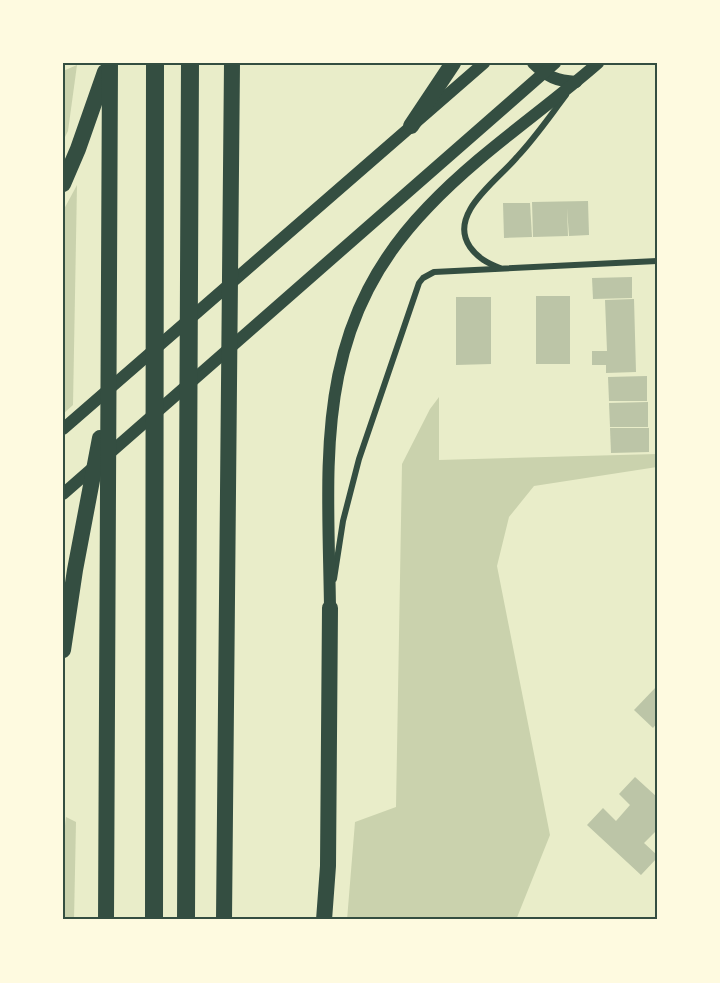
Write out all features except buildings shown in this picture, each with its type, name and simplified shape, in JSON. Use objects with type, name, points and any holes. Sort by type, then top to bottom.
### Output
[{"type":"highway","points":[[63,184],[109,63]]},
{"type":"highway","points":[[106,920],[109,63]]},
{"type":"highway","points":[[154,920],[155,63]]},
{"type":"highway","points":[[186,920],[189,63]]},
{"type":"highway","points":[[224,920],[232,63]]},
{"type":"highway","points":[[411,126],[453,63]]},
{"type":"highway","points":[[63,650],[75,570],[108,396]]},
{"type":"highway","points":[[324,920],[328,866],[330,608]]},
{"type":"main road","points":[[63,429],[484,63]]},
{"type":"main road","points":[[533,63],[549,77],[576,82]]},
{"type":"main road","points":[[63,494],[555,63]]},
{"type":"main road","points":[[330,608],[328,473],[330,424],[342,355],[360,305],[389,254],[427,207],[474,164],[598,63]]},
{"type":"street","points":[[503,269],[488,263],[472,250],[464,235],[465,219],[477,199],[522,152],[576,82]]},
{"type":"street","points":[[330,608],[343,521],[359,459],[418,283],[434,272],[657,261]]},
{"type":"green space","points":[[77,65],[68,131],[63,141],[63,71]]},
{"type":"green space","points":[[77,185],[73,405],[63,414],[63,211]]},
{"type":"green space","points":[[439,397],[439,460],[657,454],[657,467],[534,486],[509,517],[497,566],[550,835],[516,920],[347,920],[355,822],[396,807],[402,464],[430,409]]},
{"type":"green space","points":[[66,817],[76,822],[74,920],[63,920],[63,842]]}]
